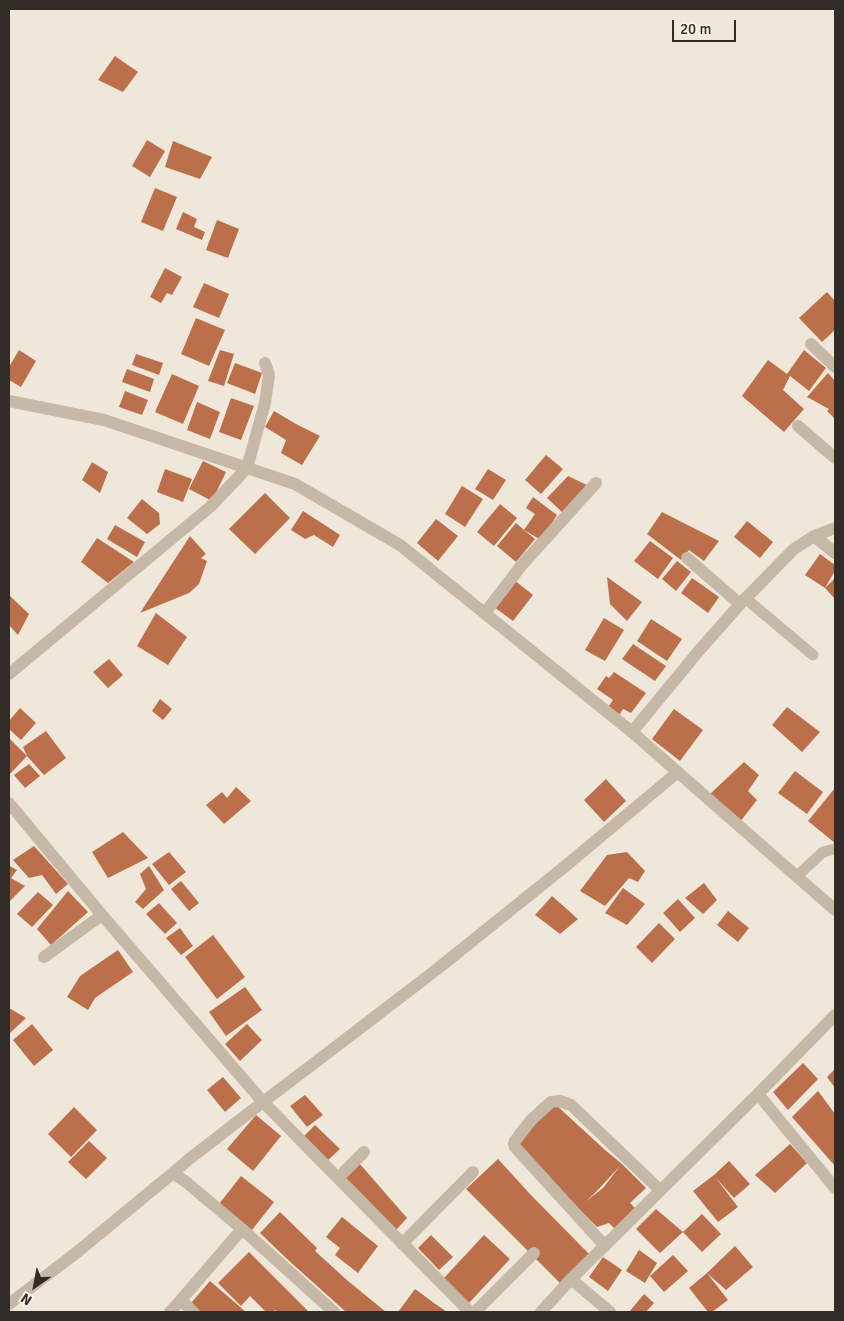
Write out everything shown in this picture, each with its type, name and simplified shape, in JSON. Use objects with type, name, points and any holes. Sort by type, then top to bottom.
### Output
[{"type":"street","points":[[811,344],[835,366]]},
{"type":"street","points":[[9,674],[210,507],[247,468],[265,403],[269,375],[265,363]]},
{"type":"street","points":[[9,401],[104,420],[295,484],[400,545],[632,732],[835,910]]},
{"type":"street","points":[[798,426],[835,458]]},
{"type":"street","points":[[485,613],[521,566],[596,484]]},
{"type":"street","points":[[632,732],[742,601],[794,549],[814,536],[835,528]]},
{"type":"street","points":[[814,536],[835,553]]},
{"type":"street","points":[[687,558],[742,601]]},
{"type":"street","points":[[9,1304],[76,1253],[188,1160],[451,958],[678,772]]},
{"type":"street","points":[[9,803],[102,915],[263,1102],[470,1312]]},
{"type":"street","points":[[44,957],[102,915]]},
{"type":"street","points":[[541,1312],[571,1279],[835,1015]]},
{"type":"street","points":[[758,1094],[835,1188]]},
{"type":"street","points":[[605,1246],[515,1147],[515,1141],[531,1120],[551,1102],[560,1100],[571,1105],[660,1190]]},
{"type":"street","points":[[338,1178],[364,1152]]},
{"type":"street","points":[[402,1244],[473,1172]]},
{"type":"street","points":[[173,1173],[242,1229],[334,1312]]},
{"type":"street","points":[[170,1312],[242,1229]]},
{"type":"street","points":[[475,1312],[534,1253]]},
{"type":"street","points":[[571,1279],[610,1312]]},
{"type":"street","points":[[181,1300],[192,1312]]},
{"type":"lane","points":[[742,601],[813,655]]},
{"type":"lane","points":[[797,876],[823,852],[835,849]]},
{"type":"building","points":[[115,56],[138,72],[123,92],[98,80]]},
{"type":"building","points":[[147,140],[165,151],[150,177],[132,166]]},
{"type":"building","points":[[173,141],[212,157],[200,179],[165,167]]},
{"type":"building","points":[[155,188],[177,197],[163,231],[141,222]]},
{"type":"building","points":[[183,212],[197,219],[194,227],[205,232],[202,240],[176,229]]},
{"type":"building","points":[[217,220],[239,229],[228,258],[206,250]]},
{"type":"building","points":[[165,268],[182,277],[172,295],[167,293],[161,303],[150,297]]},
{"type":"building","points":[[204,283],[229,294],[219,318],[193,307]]},
{"type":"building","points":[[827,292],[835,301],[835,330],[822,342],[799,318]]},
{"type":"building","points":[[196,318],[225,330],[209,366],[181,354]]},
{"type":"building","points":[[19,350],[36,361],[21,387],[9,380],[9,367]]},
{"type":"building","points":[[220,350],[234,354],[224,386],[208,381]]},
{"type":"building","points":[[804,350],[826,368],[809,391],[790,376],[783,390],[804,409],[784,432],[742,396],[768,360],[787,374]]},
{"type":"building","points":[[136,354],[163,363],[159,375],[132,365]]},
{"type":"building","points":[[235,363],[262,373],[255,394],[227,383]]},
{"type":"building","points":[[127,369],[154,379],[150,392],[122,382]]},
{"type":"building","points":[[828,373],[835,381],[835,419],[827,411],[829,409],[807,397]]},
{"type":"building","points":[[172,374],[199,386],[183,424],[155,412]]},
{"type":"building","points":[[125,391],[148,400],[142,415],[119,407]]},
{"type":"building","points":[[231,398],[254,406],[241,440],[219,432]]},
{"type":"building","points":[[197,402],[220,412],[210,439],[187,430]]},
{"type":"building","points":[[274,411],[320,436],[302,465],[281,453],[286,440],[265,427]]},
{"type":"building","points":[[546,455],[563,469],[541,494],[525,480]]},
{"type":"building","points":[[203,461],[226,472],[212,501],[189,489]]},
{"type":"building","points":[[92,462],[108,472],[100,493],[82,480]]},
{"type":"building","points":[[165,469],[192,479],[183,502],[157,492]]},
{"type":"building","points":[[488,469],[506,480],[493,500],[475,489]]},
{"type":"building","points":[[568,476],[587,485],[562,512],[547,498]]},
{"type":"building","points":[[462,486],[483,499],[465,527],[445,514]]},
{"type":"building","points":[[265,493],[290,518],[255,554],[229,529]]},
{"type":"building","points":[[533,497],[557,515],[541,540],[524,530],[535,514],[526,508]]},
{"type":"building","points":[[142,499],[159,513],[160,524],[147,534],[127,518]]},
{"type":"building","points":[[500,504],[517,518],[494,546],[477,532]]},
{"type":"building","points":[[303,511],[340,535],[333,547],[314,535],[305,539],[291,530]]},
{"type":"building","points":[[662,512],[719,541],[704,561],[689,550],[681,560],[647,534]]},
{"type":"building","points":[[436,519],[458,536],[438,561],[417,543]]},
{"type":"building","points":[[747,521],[773,542],[760,558],[734,537]]},
{"type":"building","points":[[516,523],[535,539],[516,562],[497,546]]},
{"type":"building","points":[[115,525],[145,542],[137,557],[107,539]]},
{"type":"building","points":[[190,536],[206,554],[201,558],[207,561],[199,584],[189,593],[140,613]]},
{"type":"building","points":[[97,538],[134,562],[108,583],[81,562]]},
{"type":"building","points":[[650,541],[673,558],[658,579],[634,561]]},
{"type":"building","points":[[820,554],[835,565],[835,571],[825,588],[805,575]]},
{"type":"building","points":[[677,561],[691,572],[676,591],[662,579]]},
{"type":"building","points":[[607,577],[642,602],[627,621],[610,604]]},
{"type":"building","points":[[692,578],[719,597],[708,613],[681,593]]},
{"type":"building","points":[[835,578],[835,599],[825,588]]},
{"type":"building","points":[[514,580],[533,595],[513,621],[494,607]]},
{"type":"building","points":[[9,595],[29,614],[18,635],[9,625]]},
{"type":"building","points":[[156,613],[187,637],[168,665],[137,646]]},
{"type":"building","points":[[604,618],[624,630],[605,661],[585,650]]},
{"type":"building","points":[[651,619],[682,639],[667,661],[637,641]]},
{"type":"building","points":[[633,644],[666,666],[655,681],[622,659]]},
{"type":"building","points":[[109,659],[123,675],[108,688],[93,672]]},
{"type":"building","points":[[614,672],[646,693],[631,713],[623,709],[618,717],[606,710],[613,700],[597,689],[606,676],[609,678]]},
{"type":"building","points":[[160,699],[172,709],[163,720],[152,711]]},
{"type":"building","points":[[787,707],[820,732],[802,752],[772,725]]},
{"type":"building","points":[[20,708],[36,723],[21,740],[9,729],[9,721]]},
{"type":"building","points":[[674,709],[703,730],[680,761],[652,739]]},
{"type":"building","points":[[46,731],[66,758],[44,775],[27,756],[23,747]]},
{"type":"building","points":[[9,738],[27,756],[9,775]]},
{"type":"building","points":[[744,762],[759,775],[748,791],[757,800],[740,822],[710,794]]},
{"type":"building","points":[[29,764],[40,776],[25,788],[14,775]]},
{"type":"building","points":[[795,771],[823,792],[807,814],[778,793]]},
{"type":"building","points":[[606,779],[626,801],[604,822],[584,800]]},
{"type":"building","points":[[236,787],[251,801],[224,824],[206,805],[222,792],[227,798]]},
{"type":"building","points":[[835,788],[835,843],[808,821]]},
{"type":"building","points":[[123,832],[148,858],[108,878],[92,852]]},
{"type":"building","points":[[34,846],[68,884],[56,894],[42,875],[29,878],[13,860]]},
{"type":"building","points":[[169,852],[186,872],[169,885],[152,864]]},
{"type":"building","points":[[627,852],[645,871],[638,882],[629,878],[605,906],[580,891],[607,855]]},
{"type":"building","points":[[149,866],[164,890],[143,909],[135,902],[146,889],[140,874]]},
{"type":"building","points":[[9,867],[17,870],[11,878],[25,886],[9,902]]},
{"type":"building","points":[[181,881],[199,903],[189,911],[171,889]]},
{"type":"building","points":[[704,883],[717,900],[703,914],[685,898]]},
{"type":"building","points":[[623,888],[645,904],[627,925],[605,913]]},
{"type":"building","points":[[68,891],[88,912],[51,945],[37,929]]},
{"type":"building","points":[[38,892],[53,905],[32,927],[17,914]]},
{"type":"building","points":[[552,896],[578,919],[560,934],[535,915]]},
{"type":"building","points":[[678,899],[695,918],[680,932],[663,913]]},
{"type":"building","points":[[159,903],[177,923],[165,934],[146,914]]},
{"type":"building","points":[[728,911],[749,928],[738,942],[717,925]]},
{"type":"building","points":[[659,923],[675,939],[652,963],[636,947]]},
{"type":"building","points":[[180,928],[193,946],[181,955],[166,938]]},
{"type":"building","points":[[213,935],[245,977],[217,999],[185,957]]},
{"type":"building","points":[[118,950],[133,972],[95,998],[88,1010],[67,997],[80,976]]},
{"type":"building","points":[[245,987],[262,1010],[226,1036],[209,1012]]},
{"type":"building","points":[[9,1008],[26,1018],[9,1034]]},
{"type":"building","points":[[32,1024],[53,1050],[34,1066],[13,1040]]},
{"type":"building","points":[[247,1024],[262,1040],[240,1061],[225,1044]]},
{"type":"building","points":[[803,1063],[818,1079],[788,1110],[773,1092]]},
{"type":"building","points":[[835,1069],[835,1088],[827,1077]]},
{"type":"building","points":[[223,1077],[241,1098],[225,1112],[207,1090]]},
{"type":"building","points":[[818,1091],[835,1114],[835,1166],[792,1117]]},
{"type":"building","points":[[305,1095],[323,1115],[307,1127],[290,1106]]},
{"type":"building","points":[[555,1104],[646,1188],[630,1203],[636,1209],[615,1229],[609,1223],[597,1227],[515,1145]],"holes":[[[620,1166],[603,1188],[585,1202]]]},
{"type":"building","points":[[74,1107],[97,1130],[71,1157],[48,1134]]},
{"type":"building","points":[[256,1115],[281,1136],[253,1171],[227,1149]]},
{"type":"building","points":[[315,1125],[340,1149],[326,1162],[302,1138]]},
{"type":"building","points":[[89,1141],[107,1158],[86,1179],[68,1162]]},
{"type":"building","points":[[790,1144],[807,1163],[775,1193],[755,1175]]},
{"type":"building","points":[[498,1159],[589,1254],[560,1283],[466,1189]]},
{"type":"building","points":[[729,1161],[750,1184],[734,1198],[716,1178],[738,1207],[718,1222],[693,1191]]},
{"type":"building","points":[[359,1163],[407,1218],[396,1230],[344,1177]]},
{"type":"building","points":[[241,1176],[274,1202],[252,1230],[219,1204]]},
{"type":"building","points":[[656,1209],[683,1232],[660,1253],[636,1229]]},
{"type":"building","points":[[280,1212],[317,1248],[315,1251],[386,1312],[346,1312],[287,1259],[260,1233]]},
{"type":"building","points":[[702,1214],[721,1234],[702,1252],[683,1232]]},
{"type":"building","points":[[342,1217],[378,1246],[358,1273],[335,1255],[340,1248],[326,1237]]},
{"type":"building","points":[[431,1235],[453,1257],[439,1270],[418,1248]]},
{"type":"building","points":[[484,1235],[510,1259],[469,1303],[443,1279]]},
{"type":"building","points":[[735,1246],[753,1267],[726,1290],[707,1273]]},
{"type":"building","points":[[639,1250],[657,1263],[645,1283],[626,1271]]},
{"type":"building","points":[[249,1252],[307,1312],[278,1312],[275,1310],[273,1312],[266,1312],[250,1296],[241,1306],[218,1283]]},
{"type":"building","points":[[673,1255],[688,1271],[664,1292],[650,1276]]},
{"type":"building","points":[[603,1257],[622,1270],[608,1291],[589,1277]]},
{"type":"building","points":[[707,1273],[728,1300],[712,1312],[708,1312],[689,1288]]},
{"type":"building","points":[[210,1281],[246,1312],[201,1312],[191,1303]]},
{"type":"building","points":[[415,1289],[434,1303],[447,1312],[398,1312]]},
{"type":"building","points":[[644,1294],[654,1303],[646,1312],[629,1312]]}]
